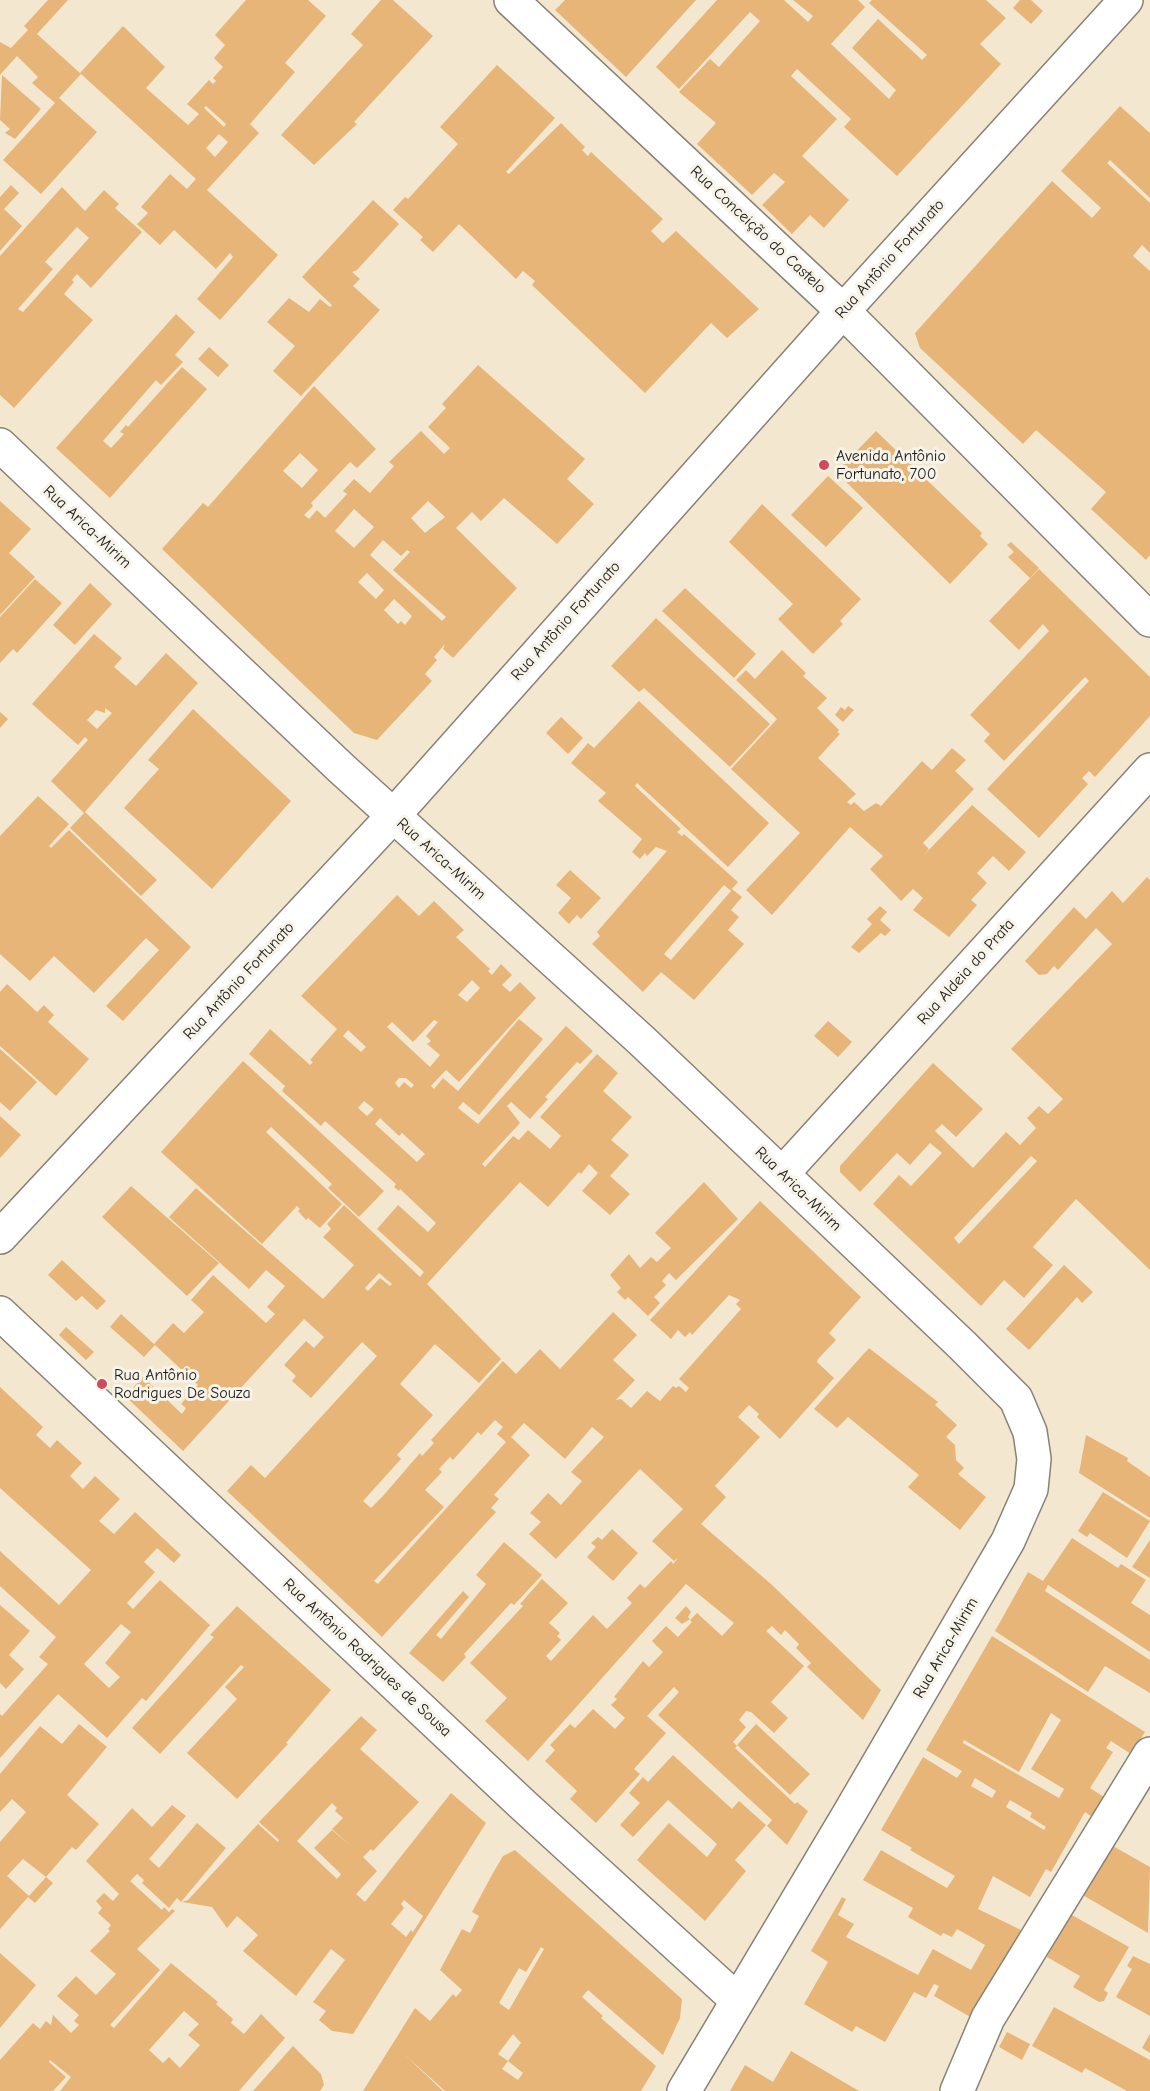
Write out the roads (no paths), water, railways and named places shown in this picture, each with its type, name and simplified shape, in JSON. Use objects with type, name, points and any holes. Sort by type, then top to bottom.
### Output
[{"type":"street","name":"Rua Conceição do Castelo","points":[[511,0],[843,311],[1150,620]]},
{"type":"street","name":"Rua Antônio Fortunato","points":[[0,1237],[393,816],[843,311],[1126,0]]},
{"type":"street","name":"Rua Arica-Mirim","points":[[0,445],[393,816],[640,1040],[782,1174],[1016,1399],[1030,1432],[1034,1459],[1031,1489],[1008,1541],[684,2091]]},
{"type":"street","name":"Rua Aldeia do Prata","points":[[782,1174],[1150,770]]},
{"type":"street","name":"Rua Antônio Rodrigues de Sousa","points":[[0,1313],[513,1796],[737,2000]]},
{"type":"street","points":[[957,2091],[988,2018],[1150,1754]]},
{"type":"place","name":"Avenida Antônio Fortunato, 700","points":[[824,465]]},
{"type":"place","name":"Rua Antônio Rodrigues De Souza","points":[[102,1384]]}]
